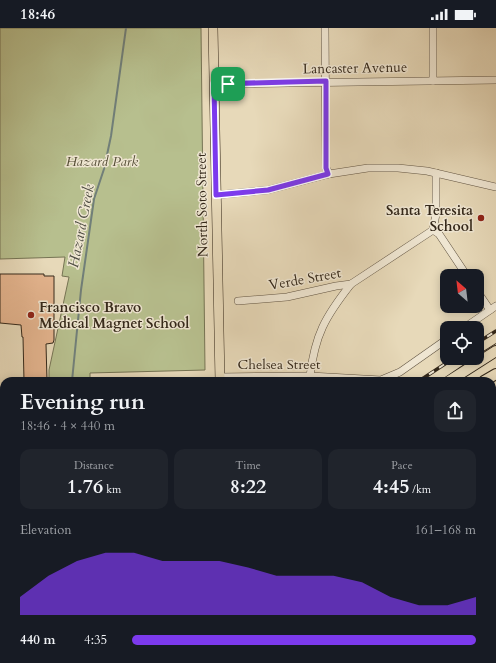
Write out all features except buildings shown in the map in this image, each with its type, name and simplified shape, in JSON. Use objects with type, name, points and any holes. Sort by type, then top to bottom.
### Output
[{"type":"highway","points":[[484,345],[496,337]]},
{"type":"highway","points":[[456,377],[496,351]]},
{"type":"highway","points":[[436,377],[454,365]]},
{"type":"main road","name":"North Soto Street","points":[[213,28],[220,377]]},
{"type":"street","points":[[325,28],[326,168],[328,174]]},
{"type":"street","points":[[433,28],[433,81]]},
{"type":"street","name":"Lancaster Avenue","points":[[214,84],[326,81],[496,80]]},
{"type":"street","points":[[216,195],[268,190],[328,174],[368,168],[398,168],[436,173],[496,187]]},
{"type":"street","points":[[436,173],[436,214],[433,230],[439,234],[462,269]]},
{"type":"street","name":"Verde Street","points":[[238,301],[287,297],[351,284],[433,230]]},
{"type":"street","points":[[310,376],[316,342],[335,304],[351,284]]},
{"type":"street","points":[[474,321],[493,308],[484,298]]},
{"type":"street","name":"Chelsea Street","points":[[388,377],[400,372],[440,344]]},
{"type":"street","name":"Chelsea Street","points":[[280,377],[328,377]]},
{"type":"green space","name":"Hazard Park","points":[[0,28],[201,28],[205,370],[90,373],[90,377],[49,377],[49,370],[69,277],[62,276],[65,257],[0,259]]},
{"type":"waterway","name":"Hazard Creek","points":[[72,377],[81,290],[94,199],[104,169],[111,136],[126,28]]},
{"type":"railway","points":[[484,339],[496,331]]},
{"type":"railway","points":[[425,377],[443,365]]},
{"type":"place","name":"Santa Teresita School","points":[[481,218]]},
{"type":"place","name":"Francisco Bravo Medical Magnet School","points":[[31,315]]},
{"type":"route","points":[[326,81],[326,168],[328,174],[268,190],[216,195],[214,84],[228,84],[326,81]]}]
